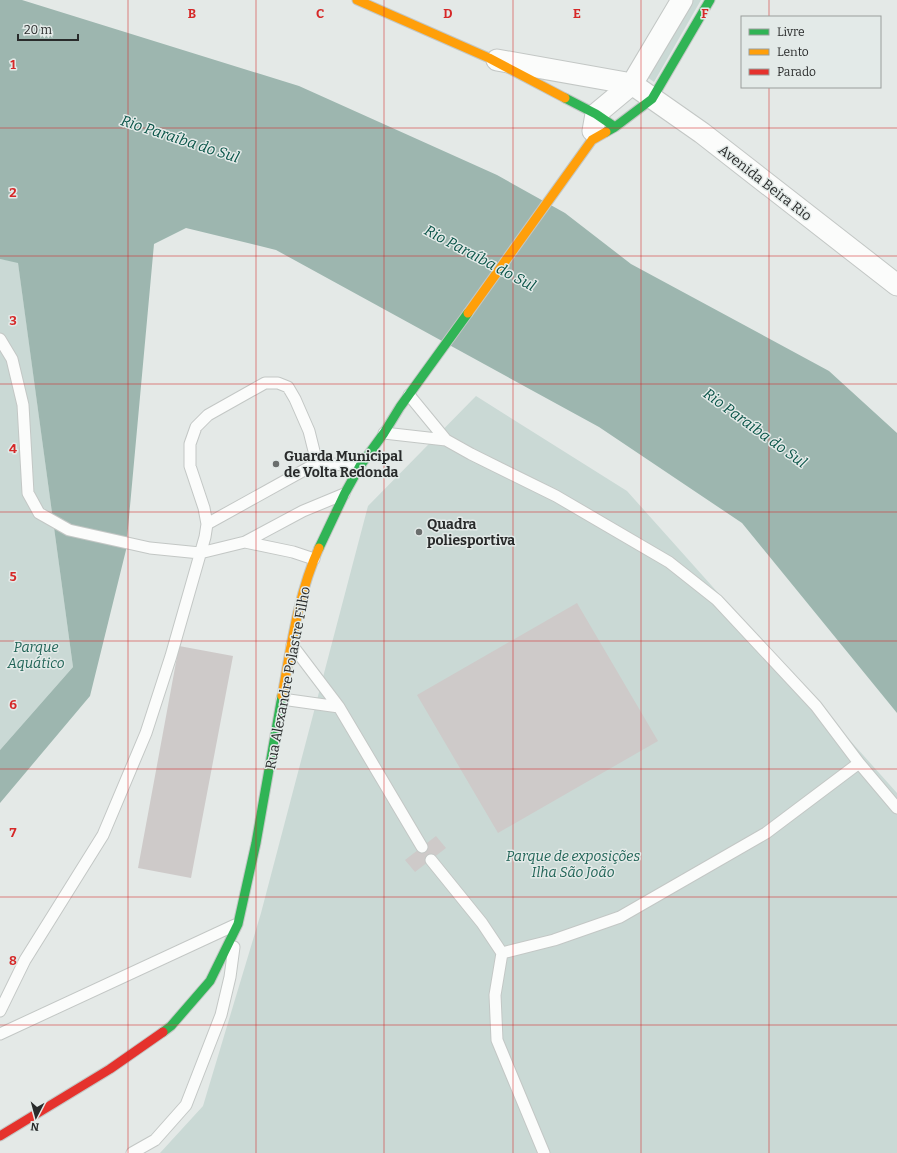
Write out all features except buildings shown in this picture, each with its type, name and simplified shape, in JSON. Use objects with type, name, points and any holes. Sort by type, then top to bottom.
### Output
[{"type":"street","points":[[357,0],[489,58],[596,114],[615,127]]},
{"type":"street","points":[[596,114],[632,84],[682,0]]},
{"type":"street","points":[[652,99],[710,0]]},
{"type":"street","points":[[489,58],[632,84]]},
{"type":"street","name":"Avenida Beira Rio","points":[[632,84],[702,133],[897,285]]},
{"type":"street","name":"Rua Alexandre Polastre Filho","points":[[1,1135],[110,1069],[171,1026],[210,981],[238,924],[256,843],[291,645],[302,596],[314,559],[345,493],[360,466],[410,393],[592,140],[615,127],[652,99]]},
{"type":"street","name":"Rua Alexandre Polastre Filho","points":[[592,140],[596,114]]},
{"type":"lane","points":[[0,339],[12,359],[22,405],[28,493],[39,513],[69,530],[150,548],[200,553],[245,542],[303,511],[345,493]]},
{"type":"lane","points":[[0,1011],[25,960],[103,835],[146,733],[171,656],[207,524],[204,508],[190,466],[190,444],[196,427],[208,415],[259,386],[266,383],[278,383],[288,387],[295,399],[308,431],[317,464]]},
{"type":"lane","points":[[410,393],[446,440]]},
{"type":"lane","points":[[384,433],[446,440],[556,496],[669,562],[717,600],[816,706],[859,763],[897,808]]},
{"type":"lane","points":[[207,524],[317,464],[360,466]]},
{"type":"lane","points":[[245,542],[293,552],[314,559]]},
{"type":"lane","points":[[291,645],[339,707],[422,847]]},
{"type":"lane","points":[[282,699],[339,707]]},
{"type":"lane","points":[[502,953],[554,940],[620,917],[766,833],[859,763]]},
{"type":"lane","points":[[431,860],[482,923],[502,953],[495,995],[497,1040],[544,1153]]},
{"type":"lane","points":[[0,1034],[238,924]]},
{"type":"lane","points":[[132,1153],[155,1140],[186,1105],[222,1015],[230,978],[238,924]]},
{"type":"green space","points":[[691,0],[701,0],[654,82],[647,77]]},
{"type":"green space","name":"Parque Aquático","points":[[0,259],[18,262],[73,667],[0,750]]},
{"type":"green space","name":"Parque de exposições Ilha São João","points":[[476,396],[627,491],[897,793],[897,1153],[160,1153],[203,1106],[261,913],[368,506]]},
{"type":"water","name":"Rio Paraíba do Sul","points":[[0,0],[22,0],[299,86],[497,175],[565,213],[631,264],[829,371],[897,433],[897,713],[742,523],[599,427],[276,250],[186,228],[154,244],[126,550],[90,696],[0,803],[0,750],[73,667],[18,263],[0,259]]},
{"type":"traffic: fast","points":[[606,132],[652,99],[710,0]]},
{"type":"traffic: fast","points":[[565,98],[596,114],[615,127]]},
{"type":"traffic: fast","points":[[319,548],[345,493],[360,466],[384,433],[400,407],[468,313]]},
{"type":"traffic: fast","points":[[163,1032],[171,1026],[210,981],[238,924],[256,843],[282,696]]},
{"type":"traffic: slow","points":[[357,0],[489,58],[565,98]]},
{"type":"traffic: slow","points":[[468,313],[592,140],[606,132]]},
{"type":"traffic: slow","points":[[282,696],[300,602],[319,548]]},
{"type":"traffic: jam","points":[[0,1136],[110,1069],[163,1032]]},
{"type":"place","name":"Guarda Municipal de Volta Redonda","points":[[276,464]]},
{"type":"place","name":"Quadra poliesportiva","points":[[419,532]]}]
